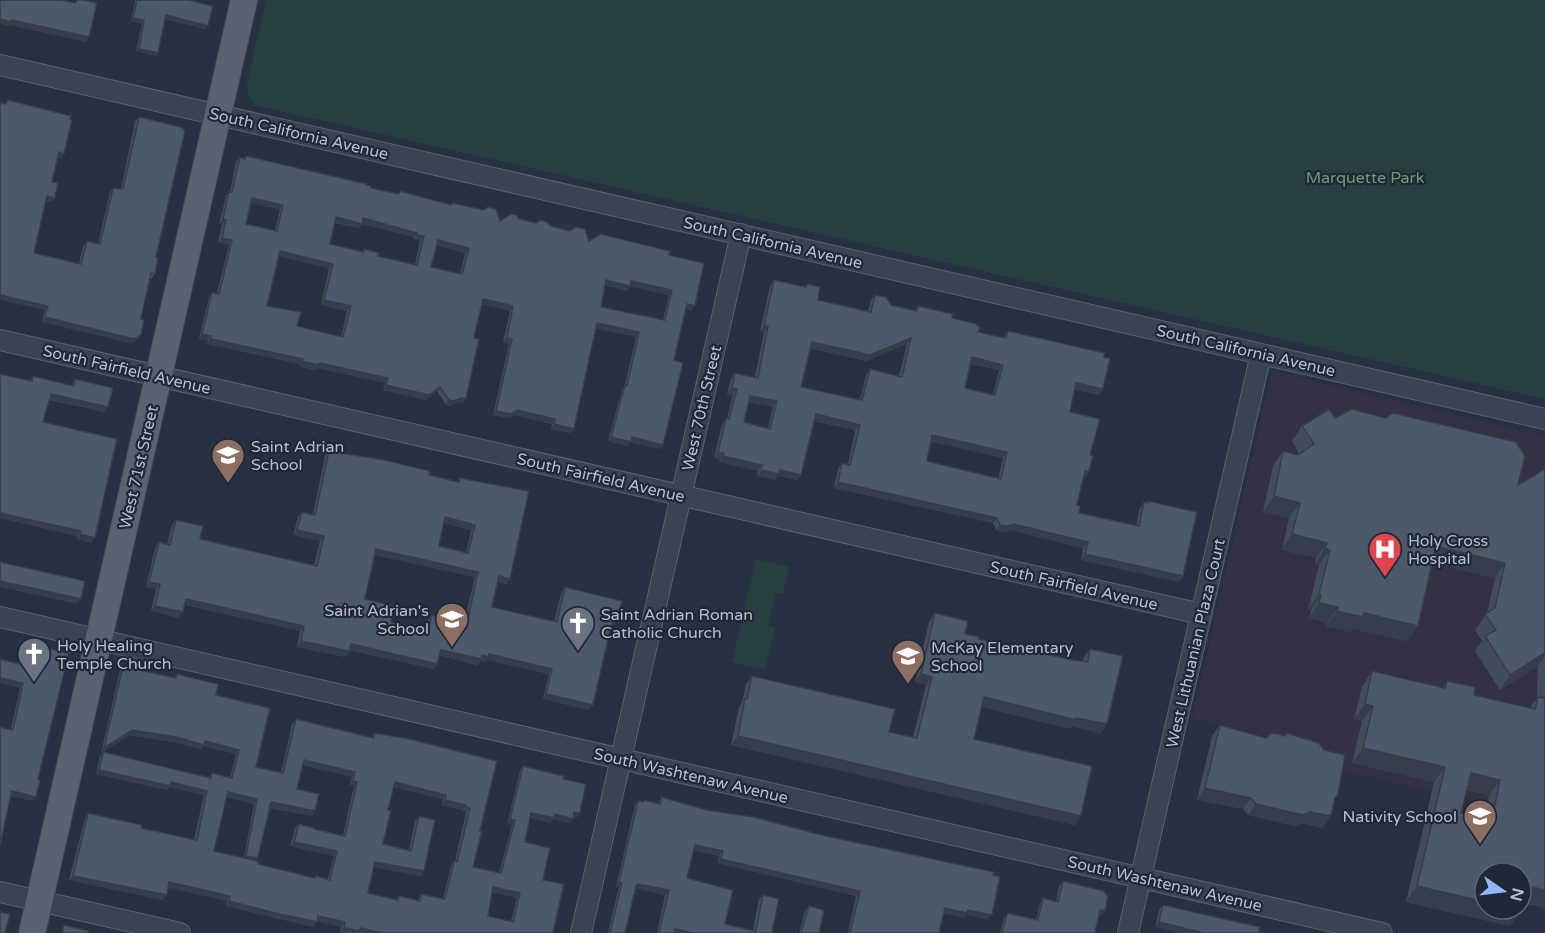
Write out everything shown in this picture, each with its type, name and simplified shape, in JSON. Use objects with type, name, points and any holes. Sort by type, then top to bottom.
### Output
[{"type":"main road","name":"West 71st Street","points":[[32,933],[244,0]]},
{"type":"street","name":"South California Avenue","points":[[0,65],[1545,419]]},
{"type":"street","name":"West 70th Street","points":[[581,933],[741,234]]},
{"type":"street","name":"South Fairfield Avenue","points":[[0,340],[1201,614]]},
{"type":"street","name":"West Lithuanian Plaza Court","points":[[1128,933],[1261,354]]},
{"type":"street","name":"South Washtenaw Avenue","points":[[0,617],[1382,933]]},
{"type":"street","points":[[0,892],[180,933]]},
{"type":"shaded area","name":"Holy Cross Hospital","points":[[1272,371],[1545,436],[1545,817],[1341,771],[1345,755],[1192,719]]},
{"type":"green space","name":"Marquette Park","points":[[266,0],[1545,0],[1545,399],[259,106],[249,97],[247,84]]},
{"type":"green space","points":[[756,559],[789,567],[783,594],[776,593],[768,626],[775,628],[765,670],[732,662]]},
{"type":"building","points":[[0,0],[61,0],[76,3],[77,0],[83,0],[97,3],[89,37],[0,19]]},
{"type":"building","points":[[137,0],[188,0],[213,6],[208,26],[166,15],[158,53],[139,49],[144,20],[133,18]]},
{"type":"building","points":[[8,100],[71,116],[64,154],[59,152],[52,182],[58,183],[55,198],[47,196],[34,253],[81,264],[87,241],[100,244],[113,188],[123,189],[139,117],[181,127],[185,131],[156,257],[158,258],[155,274],[151,273],[141,319],[144,320],[141,335],[134,339],[45,317],[48,306],[0,295],[0,103],[6,104]]},
{"type":"building","points":[[246,156],[367,184],[371,188],[399,194],[400,191],[451,205],[453,203],[484,210],[488,207],[496,209],[500,221],[511,214],[517,215],[519,219],[537,223],[540,220],[551,226],[570,231],[576,227],[585,229],[589,241],[601,234],[670,251],[669,255],[704,263],[695,306],[687,304],[674,360],[683,363],[663,445],[632,437],[631,442],[611,437],[625,385],[627,386],[639,332],[597,323],[574,429],[554,424],[555,419],[517,410],[511,414],[496,411],[512,339],[507,338],[513,306],[483,299],[474,338],[479,339],[466,399],[461,398],[454,401],[449,400],[440,387],[429,395],[386,385],[388,378],[320,363],[318,365],[302,361],[303,359],[211,339],[211,336],[202,334],[212,292],[219,294],[232,240],[222,238],[226,220],[223,219],[229,191],[232,192],[240,157],[245,159]],"holes":[[[252,198],[283,205],[277,231],[246,224]],[[336,217],[362,224],[363,218],[424,236],[417,265],[378,256],[379,253],[364,249],[364,252],[330,244]],[[438,240],[469,248],[462,274],[431,267]],[[280,251],[333,264],[324,300],[351,306],[343,337],[297,326],[301,312],[267,306]],[[606,280],[630,286],[631,281],[672,290],[665,320],[601,307]]]},
{"type":"building","points":[[774,280],[806,287],[807,284],[820,287],[818,300],[871,312],[875,295],[886,297],[891,305],[917,311],[918,306],[953,314],[952,318],[977,324],[980,327],[978,332],[1006,338],[1008,331],[1105,353],[1104,357],[1110,358],[1103,389],[1076,383],[1070,412],[1100,419],[1090,455],[1093,456],[1089,472],[1085,471],[1077,505],[1080,506],[1079,513],[1139,526],[1144,502],[1148,503],[1148,501],[1197,512],[1183,576],[1085,554],[1088,542],[1014,524],[1000,525],[997,518],[838,482],[842,463],[850,465],[860,425],[816,414],[801,475],[780,470],[779,474],[761,470],[762,465],[723,456],[724,453],[718,452],[726,418],[729,419],[737,389],[732,388],[735,373],[758,378],[768,326],[764,326]],"holes":[[[911,338],[902,377],[870,369],[862,400],[801,387],[812,342],[870,355]],[[972,357],[1003,365],[995,395],[965,388]],[[750,396],[777,401],[770,429],[744,422]],[[932,435],[1007,452],[1001,479],[927,461]]]},
{"type":"building","points":[[0,374],[32,381],[33,376],[74,386],[75,379],[113,388],[108,407],[51,394],[43,422],[117,439],[95,538],[80,534],[81,531],[0,513]]},
{"type":"building","name":"Holy Cross Hospital","points":[[1329,409],[1335,418],[1352,409],[1386,418],[1393,413],[1516,442],[1525,456],[1518,485],[1545,469],[1545,653],[1510,675],[1485,636],[1496,630],[1485,614],[1495,608],[1505,563],[1436,546],[1418,626],[1364,613],[1363,617],[1337,611],[1338,607],[1319,603],[1321,595],[1319,594],[1330,550],[1325,548],[1327,543],[1292,534],[1300,503],[1274,496],[1283,451],[1298,455],[1314,444],[1302,426]]},
{"type":"building","points":[[329,451],[385,460],[430,471],[429,475],[459,482],[460,478],[529,491],[510,579],[499,576],[492,607],[557,622],[565,587],[622,601],[617,619],[613,618],[593,705],[546,694],[552,669],[489,654],[489,657],[482,655],[481,659],[441,650],[437,664],[351,644],[349,651],[301,641],[304,626],[186,599],[183,612],[155,606],[160,584],[149,582],[159,542],[170,545],[176,520],[203,526],[200,539],[317,566],[324,536],[297,530],[302,512],[315,515]],"holes":[[[445,517],[475,525],[468,553],[439,546]],[[376,549],[478,572],[467,623],[432,615],[428,630],[391,622],[395,606],[365,599]]]},
{"type":"building","points":[[0,562],[85,581],[81,599],[0,581]]},
{"type":"building","points":[[935,613],[968,621],[965,634],[979,637],[978,639],[1088,662],[1090,649],[1123,656],[1107,724],[1076,718],[1076,720],[984,697],[974,739],[1092,766],[1081,816],[738,736],[745,698],[747,699],[752,676],[895,709],[889,732],[917,738],[932,677],[921,674]]},
{"type":"building","points":[[25,643],[69,653],[38,779],[40,780],[36,797],[12,791],[0,846],[0,727],[13,730],[23,683],[0,678],[0,659],[20,664]]},
{"type":"building","points":[[123,666],[176,678],[177,674],[218,684],[216,695],[270,708],[256,767],[283,773],[296,719],[374,738],[375,733],[410,739],[497,761],[473,867],[501,873],[515,820],[510,819],[523,766],[586,784],[580,813],[574,812],[573,819],[555,814],[554,818],[531,813],[525,842],[550,848],[543,880],[564,884],[553,933],[383,933],[360,928],[360,931],[344,928],[345,922],[318,916],[317,922],[271,912],[229,901],[230,896],[169,882],[167,895],[73,876],[88,813],[142,825],[141,828],[197,840],[207,791],[171,782],[170,786],[99,770],[103,752],[211,778],[212,773],[232,778],[239,750],[205,741],[204,745],[176,737],[132,730],[104,748]],"holes":[[[304,760],[355,772],[353,781],[357,782],[345,836],[299,824],[294,842],[337,851],[330,880],[258,864],[258,861],[214,851],[228,792],[257,799],[246,856],[258,858],[271,802],[315,811],[319,794],[297,789]],[[395,782],[446,795],[445,800],[470,808],[445,899],[421,894],[420,901],[399,896],[398,900],[368,893],[375,862],[424,871],[435,820],[419,816],[411,851],[383,844],[391,810],[388,810]],[[493,887],[520,893],[513,922],[488,916]]]},
{"type":"building","points":[[1372,671],[1445,688],[1447,681],[1475,687],[1474,695],[1535,709],[1538,697],[1545,698],[1545,890],[1533,887],[1533,861],[1473,861],[1473,899],[1417,886],[1445,767],[1363,748],[1373,706],[1365,704]],"holes":[[[1471,773],[1500,780],[1492,819],[1461,813]]]},
{"type":"building","points":[[1220,725],[1266,738],[1272,733],[1286,736],[1287,733],[1319,743],[1324,750],[1345,755],[1338,795],[1335,798],[1331,816],[1310,812],[1303,815],[1256,804],[1251,798],[1205,788]]},
{"type":"building","points":[[661,797],[707,810],[754,817],[822,835],[994,872],[993,875],[1000,877],[992,915],[945,908],[939,933],[850,933],[860,891],[721,859],[723,851],[695,845],[687,878],[733,890],[725,924],[756,931],[763,895],[779,899],[772,933],[693,933],[675,929],[675,933],[659,933],[669,890],[638,884],[625,933],[610,933],[638,801],[643,802],[644,800],[660,804]]},
{"type":"building","points":[[1063,881],[1104,891],[1108,897],[1105,911],[1100,910],[1095,933],[1002,933],[1007,913],[1038,920],[1043,898],[1058,902]]},
{"type":"building","points":[[1163,905],[1260,927],[1259,931],[1265,933],[1204,933],[1159,922]]},
{"type":"building","points":[[809,906],[824,910],[819,933],[801,933]]},
{"type":"building","points":[[0,912],[10,914],[5,933],[0,933]]},
{"type":"building","points":[[64,925],[89,931],[89,933],[62,933]]},
{"type":"place","name":"Saint Adrian School","points":[[228,484]]},
{"type":"place","name":"Holy Cross Hospital","points":[[1385,578]]},
{"type":"place","name":"Saint Adrian's School","points":[[452,648]]},
{"type":"place","name":"Saint Adrian Roman Catholic Church","points":[[578,652]]},
{"type":"place","name":"Holy Healing Temple Church","points":[[34,683]]},
{"type":"place","name":"McKay Elementary School","points":[[908,685]]},
{"type":"place","name":"Nativity School","points":[[1480,845]]}]
